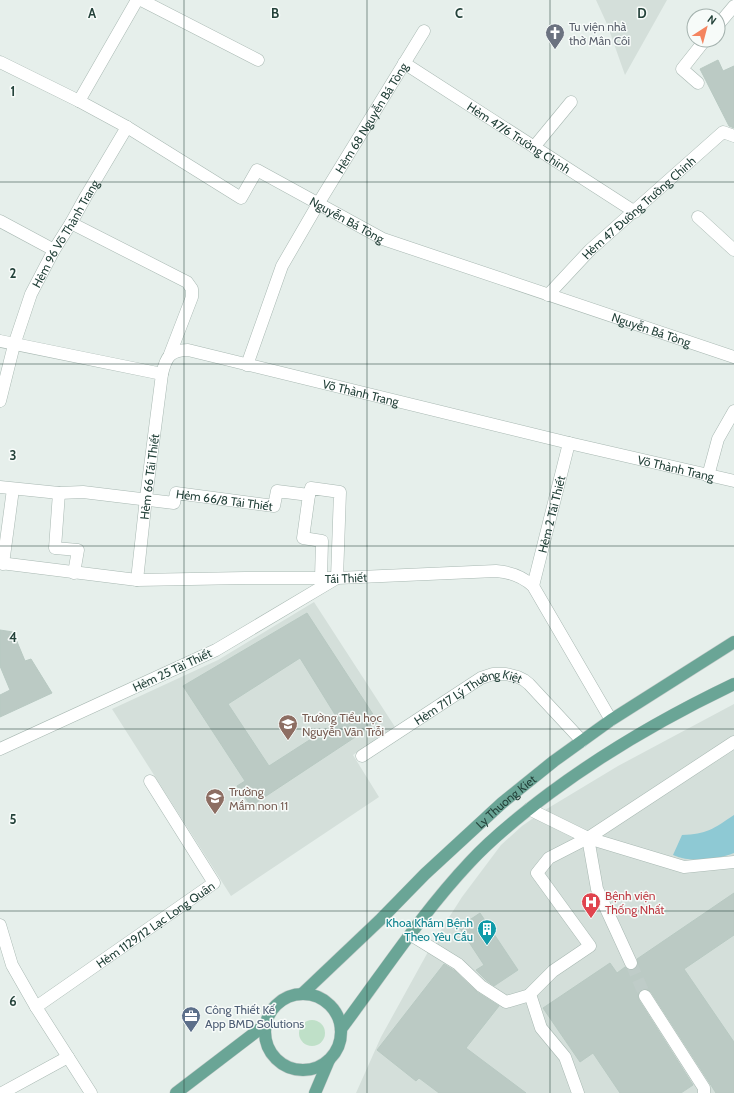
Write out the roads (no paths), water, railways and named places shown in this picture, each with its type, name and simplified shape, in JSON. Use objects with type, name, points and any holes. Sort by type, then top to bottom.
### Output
[{"type":"main road","name":"Ly Thuong Kiet","points":[[303,993],[463,838],[513,794],[554,761],[611,720],[734,642]]},
{"type":"main road","name":"Ly Thuong Kiet","points":[[341,1029],[442,894],[471,861],[515,819],[570,778],[624,742],[683,708],[734,684]]},
{"type":"main road","points":[[315,1093],[329,1060],[336,1051],[340,1041],[341,1029],[339,1018],[333,1008],[325,1000],[314,995],[303,993],[292,995],[280,1001],[270,1011],[265,1025],[266,1042],[273,1055],[284,1065],[303,1070],[318,1067],[329,1060]]},
{"type":"main road","points":[[176,1093],[265,1025]]},
{"type":"street","points":[[79,101],[137,0]]},
{"type":"street","points":[[141,0],[258,60]]},
{"type":"street","points":[[726,16],[734,6]]},
{"type":"street","name":"Hẻm 68 Nguyễn Bá Tòng","points":[[247,365],[282,266],[318,204],[424,31]]},
{"type":"street","points":[[698,83],[682,69],[699,48]]},
{"type":"street","name":"Nguyễn Bá Tòng","points":[[0,62],[79,101],[127,127],[241,198],[257,170],[383,239],[734,357]]},
{"type":"street","name":"Hẻm 47/6 Trường Chinh","points":[[404,63],[635,212]]},
{"type":"street","points":[[534,147],[570,102]]},
{"type":"street","name":"Hẻm 96 Võ Thành Trang","points":[[0,401],[14,345],[31,294],[54,250],[72,223],[86,196],[127,127]]},
{"type":"street","name":"Hẻm 47 Đường Trường Chinh","points":[[548,295],[590,250],[635,212],[724,132],[734,136]]},
{"type":"street","points":[[698,217],[734,250]]},
{"type":"street","points":[[0,221],[54,250]]},
{"type":"street","points":[[0,341],[162,374],[164,364],[170,354],[192,297],[192,289],[187,282],[72,223]]},
{"type":"street","name":"Võ Thành Trang","points":[[170,354],[179,350],[188,350],[569,443],[734,481]]},
{"type":"street","name":"Hẻm 66 Tái Thiết","points":[[138,580],[146,498],[162,374]]},
{"type":"street","points":[[708,476],[718,439],[734,411]]},
{"type":"street","name":"Hẻm 2 Tái Thiết","points":[[533,586],[569,443]]},
{"type":"street","points":[[0,487],[59,493],[83,492],[146,498]]},
{"type":"street","points":[[321,578],[322,541],[303,538],[311,488],[340,492],[337,578]]},
{"type":"street","points":[[2,563],[13,489]]},
{"type":"street","name":"Hẻm 66/8 Tái Thiết","points":[[146,498],[174,503],[176,493],[274,506],[277,491],[309,496]]},
{"type":"street","points":[[59,493],[55,548],[78,550],[74,573]]},
{"type":"street","name":"Tái Thiết","points":[[2,563],[138,580],[337,578],[505,572],[520,576],[533,586],[611,720]]},
{"type":"street","name":"Hẻm 25 Tài Thiết","points":[[0,749],[216,650],[337,578]]},
{"type":"street","name":"Hẻm 717 Lý Thường Kiệt","points":[[362,756],[482,678],[493,674],[512,675],[529,684],[582,741]]},
{"type":"street","points":[[411,935],[458,964],[481,986],[506,1002],[530,995],[553,971],[590,946],[537,873],[549,858],[588,838],[734,742]]},
{"type":"street","name":"Hẻm 1129/12 Lạc Long Quân","points":[[36,1007],[214,883],[150,781]]},
{"type":"street","points":[[529,809],[588,838],[684,867],[734,862]]},
{"type":"street","points":[[588,838],[597,889],[631,963]]},
{"type":"street","points":[[0,925],[12,965],[36,1007],[91,1093]]},
{"type":"street","points":[[530,995],[541,1028],[565,1057],[578,1093]]},
{"type":"street","points":[[644,996],[704,1088],[704,1093]]},
{"type":"street","points":[[2,1093],[68,1058]]},
{"type":"water","points":[[734,815],[734,853],[704,860],[688,859],[673,855],[682,835],[710,830]]},
{"type":"tunnel","points":[[631,963],[645,996]]},
{"type":"place","name":"Tu viện nhà thờ Mân Côi","points":[[555,50]]},
{"type":"place","name":"Trường Tiểu học Nguyễn Văn Trỗi","points":[[288,741]]},
{"type":"place","name":"Trường Mầm non 11","points":[[215,815]]},
{"type":"place","name":"Bệnh viện Thống Nhất","points":[[591,919]]},
{"type":"place","name":"Khoa Khám Bệnh Theo Yêu Cầu","points":[[487,946]]},
{"type":"place","name":"Công Thiết Kế App BMD Solutions","points":[[191,1033]]}]
